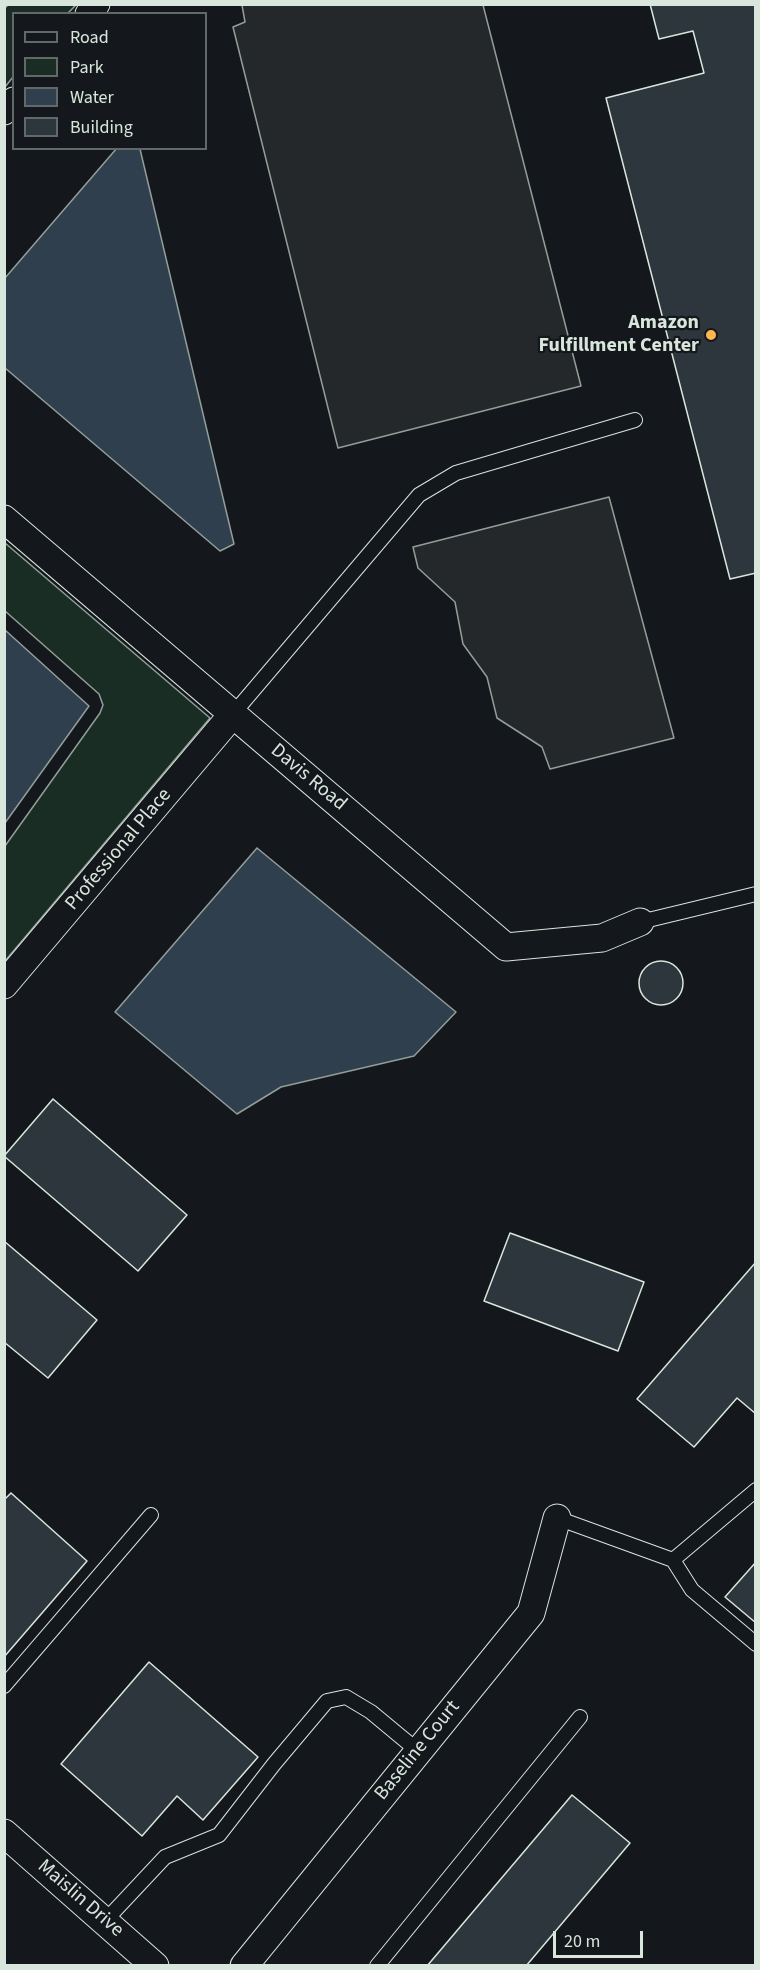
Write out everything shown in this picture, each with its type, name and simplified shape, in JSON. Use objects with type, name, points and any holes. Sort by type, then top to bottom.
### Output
[{"type":"street","name":"Davis Road","points":[[4,519],[506,946],[602,938],[640,922]]},
{"type":"street","name":"Professional Place","points":[[4,985],[233,714]]},
{"type":"street","name":"Baseline Court","points":[[244,1965],[531,1613],[557,1518]]},
{"type":"street","name":"Maislin Drive","points":[[4,1833],[155,1965]]},
{"type":"lane","points":[[233,714],[419,495],[456,473],[636,420]]},
{"type":"lane","points":[[640,922],[756,894]]},
{"type":"lane","points":[[673,1560],[756,1490]]},
{"type":"lane","points":[[4,1686],[151,1515]]},
{"type":"lane","points":[[557,1518],[673,1560],[692,1590],[756,1644]]},
{"type":"lane","points":[[105,1921],[165,1857],[219,1835],[327,1701],[346,1697],[371,1712],[418,1751]]},
{"type":"lane","points":[[377,1965],[580,1717]]},
{"type":"green space","points":[[9,4],[76,5],[69,12],[12,12],[12,78],[5,87],[4,9]]},
{"type":"green space","points":[[5,543],[210,718],[5,961],[5,846],[100,713],[103,705],[99,694],[5,611]]},
{"type":"shaded area","points":[[242,5],[483,5],[581,386],[338,448],[233,27],[245,22]]},
{"type":"shaded area","points":[[609,497],[674,738],[550,769],[542,747],[497,718],[487,677],[463,644],[455,602],[418,568],[413,547]]},
{"type":"water","points":[[115,150],[140,150],[234,544],[220,551],[5,368],[5,278]]},
{"type":"water","points":[[5,630],[89,706],[5,823]]},
{"type":"water","points":[[257,848],[456,1012],[414,1056],[281,1087],[237,1114],[115,1012]]},
{"type":"building","name":"Amazon Fulfillment Center","points":[[650,4],[756,4],[756,573],[730,579],[606,98],[704,73],[693,31],[659,39]]},
{"type":"building","points":[[661,961],[676,968],[683,983],[676,998],[661,1005],[646,998],[639,983],[646,968]]},
{"type":"building","points":[[53,1099],[187,1215],[138,1271],[4,1156]]},
{"type":"building","points":[[510,1233],[644,1282],[618,1351],[484,1301]]},
{"type":"building","points":[[4,1241],[97,1320],[48,1378],[4,1342]]},
{"type":"building","points":[[756,1262],[756,1414],[737,1398],[694,1447],[637,1399]]},
{"type":"building","points":[[11,1493],[87,1561],[4,1657],[4,1500]]},
{"type":"building","points":[[756,1562],[756,1623],[725,1597]]},
{"type":"building","points":[[149,1662],[258,1757],[203,1820],[177,1796],[142,1836],[61,1764]]},
{"type":"building","points":[[572,1795],[630,1843],[526,1966],[427,1966]]},
{"type":"place","name":"Amazon Fulfillment Center","points":[[711,335]]}]
